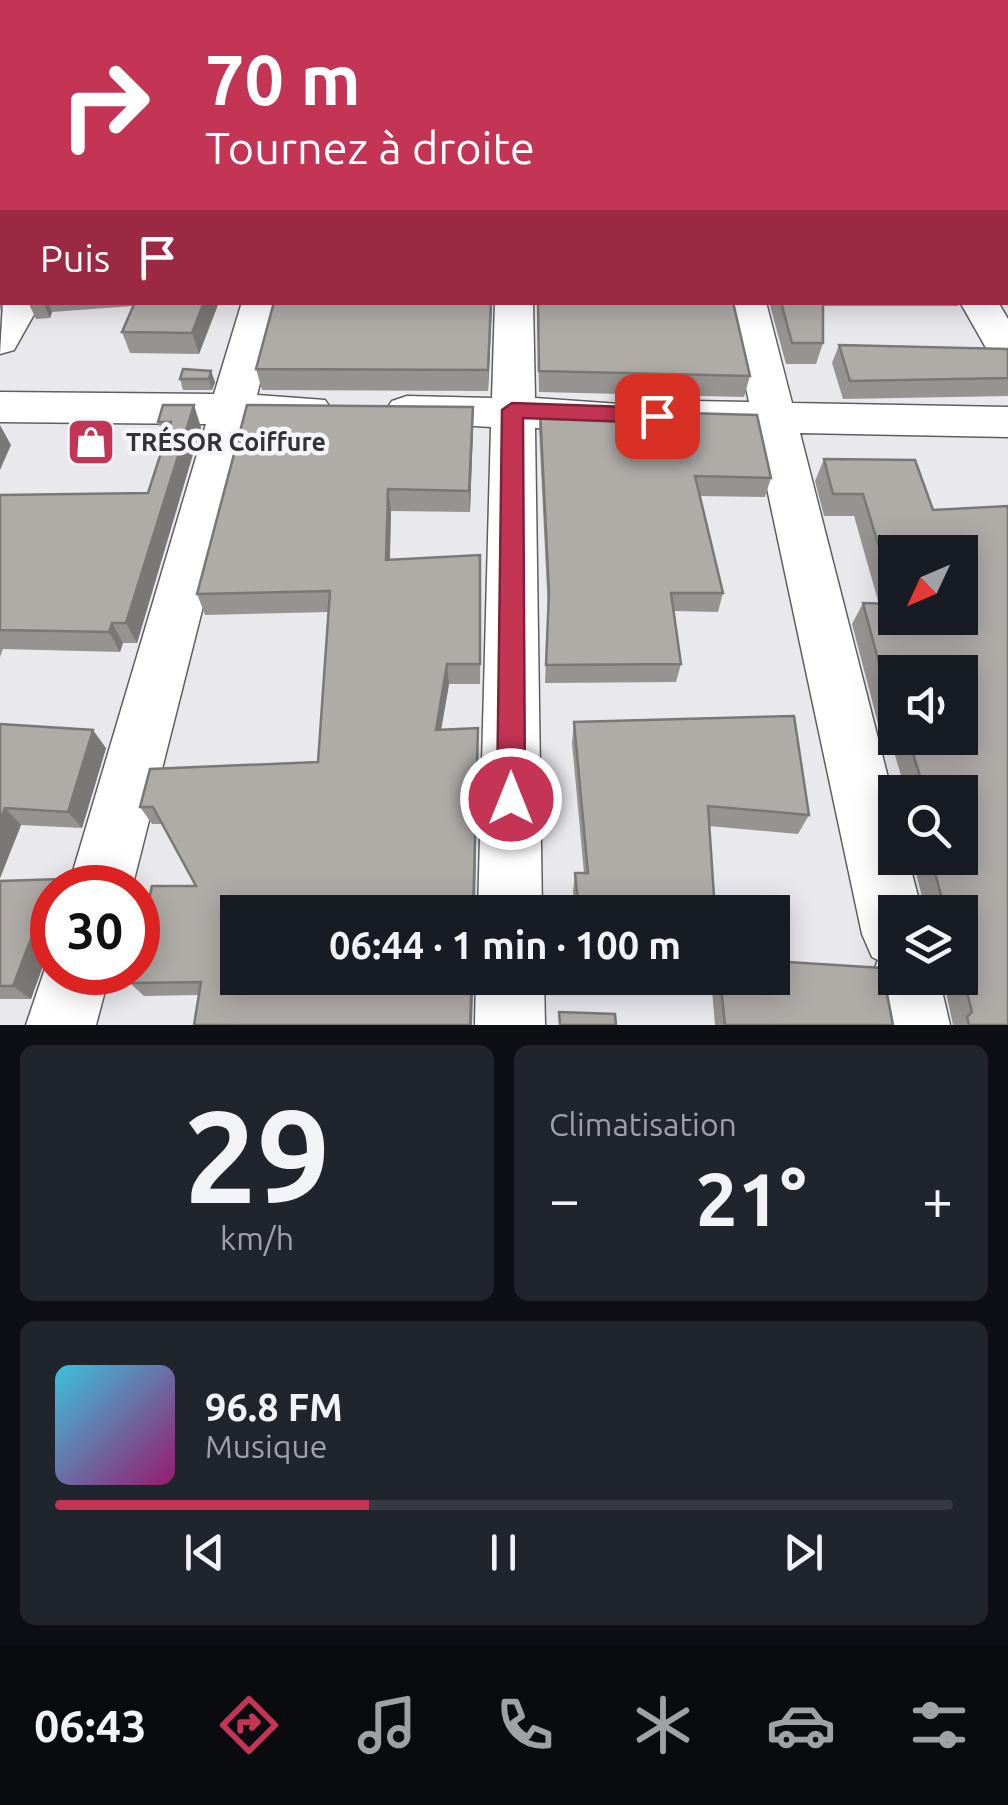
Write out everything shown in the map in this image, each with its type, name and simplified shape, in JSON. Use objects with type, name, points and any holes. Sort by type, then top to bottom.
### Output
[{"type":"street","points":[[0,341],[20,305]]},
{"type":"street","points":[[106,865],[259,305]]},
{"type":"street","points":[[510,895],[514,305]]},
{"type":"street","points":[[748,305],[886,895]]},
{"type":"street","points":[[981,305],[1008,353]]},
{"type":"street","points":[[0,407],[512,410],[1008,422]]},
{"type":"street","points":[[61,1025],[69,995]]},
{"type":"street","points":[[510,995],[510,1025]]},
{"type":"street","points":[[909,995],[915,1025]]},
{"type":"building","points":[[134,305],[203,305],[192,333],[122,332]]},
{"type":"building","points":[[273,305],[491,305],[488,370],[256,369]]},
{"type":"building","points":[[538,305],[734,305],[750,376],[539,371]]},
{"type":"building","points":[[782,305],[823,305],[823,343],[792,343]]},
{"type":"building","points":[[839,345],[1008,349],[1008,378],[850,381]]},
{"type":"building","points":[[183,369],[211,371],[209,379],[180,379]]},
{"type":"building","points":[[163,405],[194,405],[126,623],[112,623],[109,632],[0,630],[0,495],[148,493],[171,422],[158,422]]},
{"type":"building","points":[[247,405],[473,407],[469,491],[388,489],[386,560],[480,555],[480,664],[447,664],[436,730],[478,728],[473,895],[220,895],[220,995],[471,995],[470,1025],[194,1025],[201,982],[160,983],[160,886],[196,886],[153,807],[140,807],[150,769],[318,762],[330,591],[197,594]]},
{"type":"building","points":[[540,409],[757,415],[771,478],[695,476],[723,593],[671,593],[681,664],[546,665],[549,593]]},
{"type":"building","points":[[824,459],[915,460],[933,510],[1008,506],[1008,1025],[969,1025],[967,1017],[972,1012],[968,995],[978,995],[978,895],[941,895],[936,875],[978,875],[978,775],[920,775],[913,755],[978,755],[978,655],[878,655],[878,659],[863,603],[878,603],[878,635],[978,635],[978,535],[878,535],[878,544],[863,494],[833,494]]},
{"type":"building","points":[[794,716],[809,815],[708,806],[714,895],[577,895],[575,873],[588,873],[574,722]]},
{"type":"building","points":[[0,724],[93,730],[68,812],[5,808],[0,821]]},
{"type":"building","points":[[30,880],[30,941],[13,986],[0,986],[0,881]]},
{"type":"building","points":[[790,962],[878,968],[878,995],[887,995],[893,1025],[725,1025],[722,995],[790,995]]},
{"type":"building","points":[[559,1012],[615,1014],[616,1025],[560,1025]]},
{"type":"place","name":"TRÉSOR Coiffure","points":[[91,442]]},
{"type":"route","points":[[511,799],[512,410],[657,416]]}]
